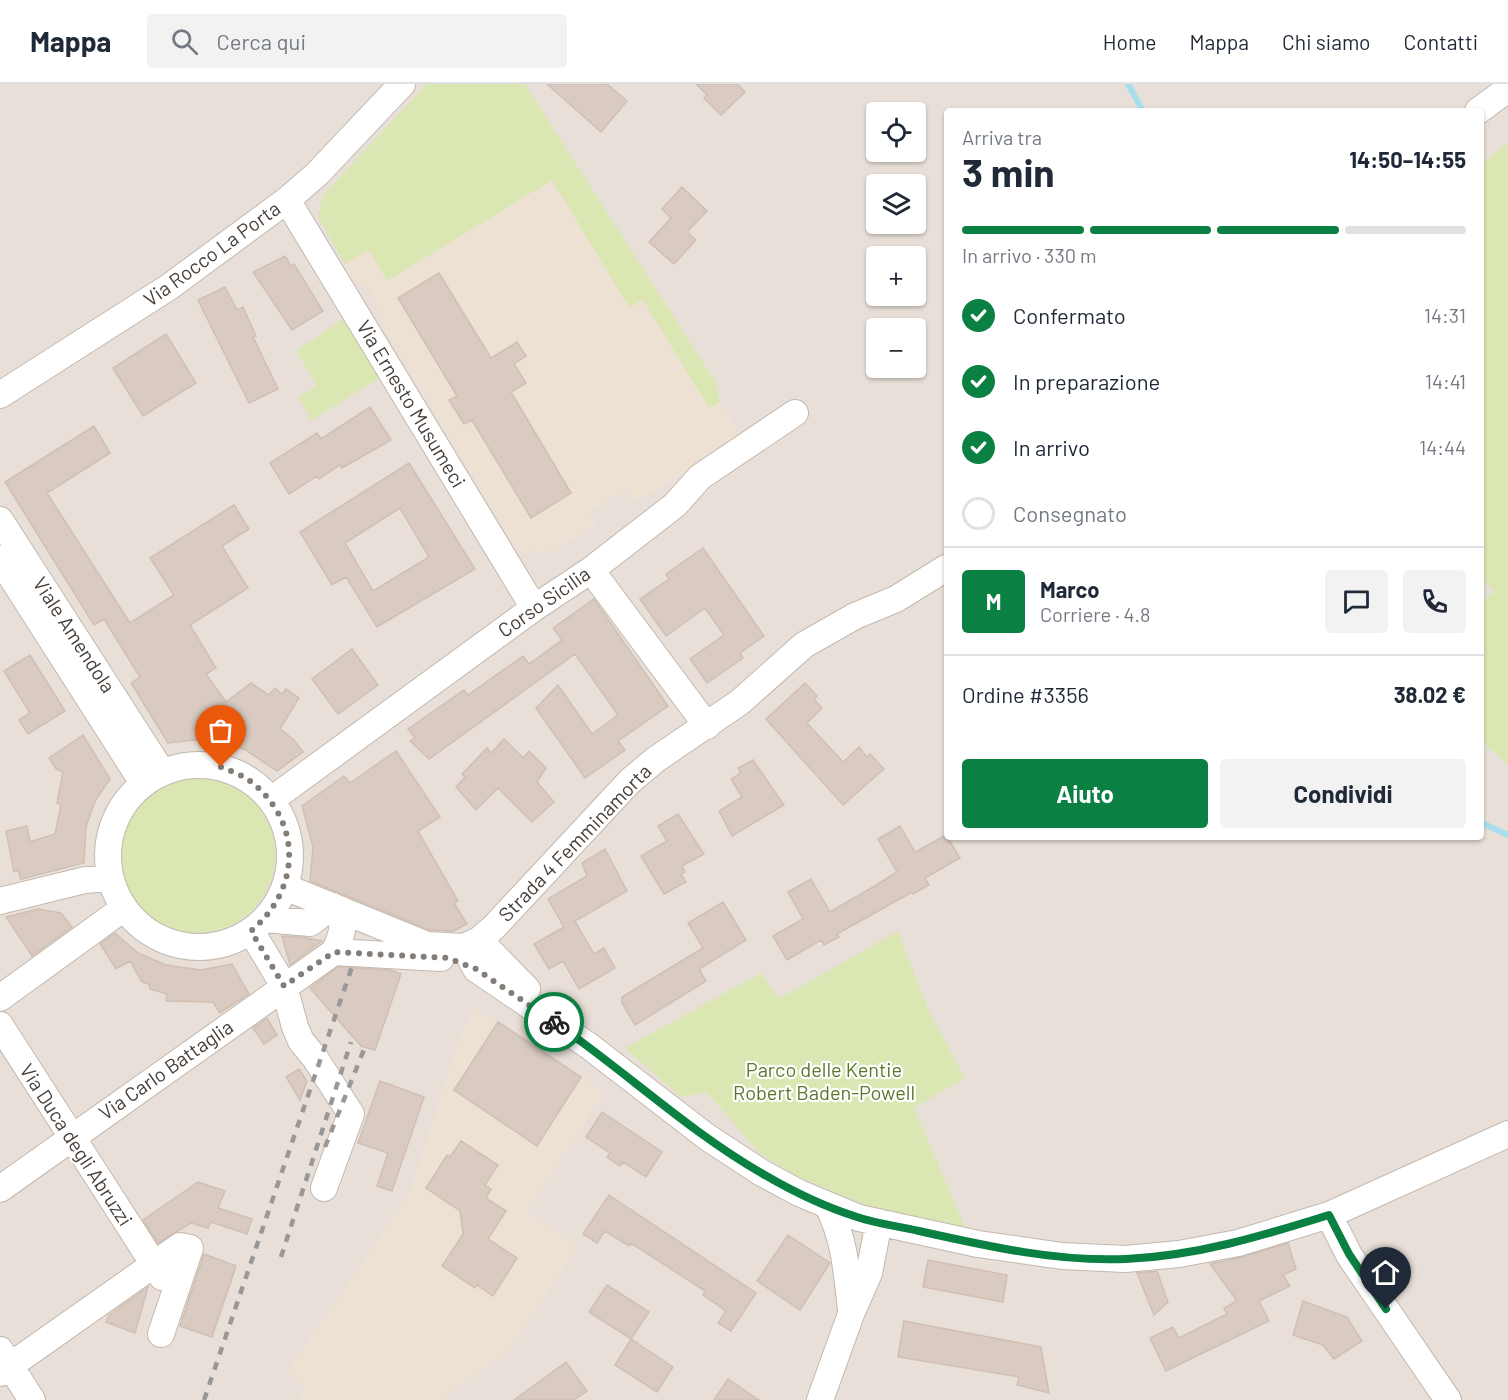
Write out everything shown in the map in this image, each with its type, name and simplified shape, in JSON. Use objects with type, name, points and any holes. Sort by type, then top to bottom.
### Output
[{"type":"street","name":"Via Rocco La Porta","points":[[0,395],[169,287],[287,200],[317,174],[402,84]]},
{"type":"street","points":[[1482,108],[1508,89]]},
{"type":"street","name":"Via Ernesto Musumeci","points":[[287,200],[534,608]]},
{"type":"street","name":"Corso Sicilia","points":[[280,794],[534,608],[591,570],[675,505],[700,477],[795,413]]},
{"type":"street","name":"Viale Amendola","points":[[0,520],[139,756]]},
{"type":"street","name":"Viale Amendola","points":[[0,559],[139,756]]},
{"type":"street","name":"Strada 4 Femminamorta","points":[[464,948],[494,927],[630,781],[655,760],[749,695],[804,645],[855,616],[905,594],[944,569]]},
{"type":"street","points":[[591,570],[707,726]]},
{"type":"street","points":[[139,756],[153,778]]},
{"type":"street","points":[[295,891],[280,794],[221,767],[191,765],[153,778],[125,802],[113,826],[108,851],[98,879],[115,915],[141,926],[160,939],[183,946],[207,947],[310,923],[337,907]]},
{"type":"street","points":[[0,901],[98,879]]},
{"type":"street","points":[[295,891],[427,945],[464,948],[508,972],[589,1046]]},
{"type":"street","points":[[260,933],[277,904],[295,891]]},
{"type":"street","points":[[337,907],[344,922],[342,936],[334,952],[464,948]]},
{"type":"street","points":[[0,998],[115,915]]},
{"type":"street","points":[[260,933],[284,986],[301,1041],[315,1058],[351,1114],[324,1188]]},
{"type":"street","points":[[464,948],[476,969],[589,1046],[707,1137],[762,1173],[828,1206],[860,1218],[978,1244],[1062,1256],[1125,1259],[1179,1254],[1238,1243],[1329,1215],[1508,1134]]},
{"type":"street","name":"Via Carlo Battaglia","points":[[0,1190],[71,1137],[334,952]]},
{"type":"street","name":"Via Duca degli Abruzzi","points":[[0,1025],[173,1294]]},
{"type":"street","points":[[828,1206],[839,1227],[846,1256],[851,1314]]},
{"type":"street","points":[[1329,1215],[1349,1254],[1448,1400]]},
{"type":"street","points":[[820,1400],[851,1314],[869,1274],[879,1222]]},
{"type":"street","points":[[32,1400],[3,1363],[180,1246],[190,1248],[161,1334]]},
{"type":"shaded area","points":[[0,84],[1508,84],[1508,1400],[0,1400]]},
{"type":"shaded area","points":[[552,180],[629,307],[643,299],[709,408],[720,402],[742,438],[636,502],[627,489],[589,512],[596,525],[550,553],[546,548],[534,556],[530,549],[520,555],[374,311],[380,307],[376,299],[366,284],[359,288],[345,264],[369,250],[388,281]]},
{"type":"shaded area","points":[[475,1008],[604,1093],[526,1211],[578,1246],[506,1353],[440,1400],[303,1400],[299,1394],[304,1384],[287,1372],[409,1195],[460,1037]]},
{"type":"green space","points":[[427,84],[525,84],[716,383],[720,402],[709,408],[643,300],[629,307],[552,180],[387,281],[369,250],[345,264],[318,217],[323,195]]},
{"type":"green space","points":[[1508,142],[1508,765],[1484,744],[1484,600],[1494,591],[1484,580],[1484,163]]},
{"type":"green space","points":[[343,319],[379,378],[311,421],[299,397],[317,386],[296,351]]},
{"type":"green space","points":[[197,777],[227,783],[252,800],[269,825],[275,855],[269,885],[252,910],[227,927],[197,933],[167,927],[142,910],[125,885],[119,855],[125,825],[142,800],[167,783]]},
{"type":"green space","name":"Parco delle Kentie Robert Baden-Powell","points":[[898,931],[930,1014],[965,1078],[914,1108],[966,1229],[877,1210],[795,1175],[758,1152],[707,1092],[681,1097],[625,1048],[761,973],[779,999]]},
{"type":"building","points":[[547,84],[607,84],[627,101],[601,132]]},
{"type":"building","points":[[696,84],[737,84],[745,92],[721,115],[704,98],[707,95]]},
{"type":"building","points":[[682,187],[707,211],[687,232],[696,240],[674,264],[649,242],[671,218],[662,209]]},
{"type":"building","points":[[285,256],[291,266],[294,264],[323,311],[292,330],[253,272]]},
{"type":"building","points":[[439,273],[491,358],[517,342],[526,356],[514,364],[526,383],[511,392],[571,493],[531,518],[472,420],[464,424],[449,400],[457,396],[398,298]]},
{"type":"building","points":[[225,287],[237,310],[243,307],[256,336],[253,337],[278,389],[249,403],[198,300]]},
{"type":"building","points":[[166,334],[196,383],[143,416],[113,368]]},
{"type":"building","points":[[370,407],[391,440],[342,468],[340,465],[319,479],[317,476],[289,494],[270,463],[317,433],[321,439]]},
{"type":"building","points":[[94,426],[110,453],[47,493],[130,623],[174,595],[150,558],[234,505],[249,529],[222,546],[248,588],[190,625],[216,668],[206,674],[226,702],[251,683],[269,695],[275,688],[282,694],[286,689],[299,698],[280,729],[294,740],[303,752],[277,771],[244,749],[218,741],[204,739],[168,743],[131,683],[140,677],[104,619],[94,625],[5,482]]},
{"type":"building","points":[[409,463],[475,569],[377,627],[346,577],[332,585],[300,532]],"holes":[[[400,508],[429,557],[373,591],[345,543]]]},
{"type":"building","points":[[703,548],[764,636],[740,653],[743,658],[707,683],[690,659],[724,635],[705,608],[666,636],[640,599],[669,579],[666,574]]},
{"type":"building","points":[[594,599],[668,706],[618,741],[625,750],[585,778],[536,708],[558,685],[592,734],[618,715],[575,654],[429,759],[410,741],[415,738],[408,729],[464,690],[468,695],[523,656],[529,664],[562,640],[553,628]]},
{"type":"building","points":[[352,649],[378,685],[338,714],[312,679]]},
{"type":"building","points":[[30,655],[65,711],[28,734],[19,720],[30,713],[4,671]]},
{"type":"building","points":[[805,683],[817,696],[814,699],[822,708],[807,723],[843,762],[859,747],[867,757],[870,754],[884,769],[843,805],[766,719]]},
{"type":"building","points":[[83,735],[110,779],[95,801],[86,827],[84,863],[21,879],[18,870],[14,872],[6,831],[27,826],[30,842],[55,834],[61,805],[57,803],[63,772],[56,769],[49,758]]},
{"type":"building","points":[[504,739],[523,758],[529,751],[546,768],[537,782],[554,802],[532,822],[498,788],[476,810],[456,787],[465,777],[462,774],[487,748],[491,753]]},
{"type":"building","points":[[396,751],[440,817],[418,831],[458,901],[454,903],[467,924],[453,931],[430,930],[310,881],[313,847],[302,806],[344,776],[350,783]]},
{"type":"building","points":[[753,760],[784,805],[732,836],[719,811],[742,797],[731,779],[741,773],[738,768]]},
{"type":"building","points":[[678,814],[704,854],[682,866],[685,872],[681,874],[686,882],[664,894],[641,856],[667,841],[658,826]]},
{"type":"building","points":[[900,826],[915,852],[944,836],[944,840],[949,840],[960,858],[925,878],[929,885],[913,894],[912,892],[837,934],[839,937],[824,945],[821,940],[787,960],[773,936],[803,919],[788,892],[811,879],[830,912],[873,887],[897,872],[878,839]]},
{"type":"building","points":[[605,849],[627,891],[575,921],[594,954],[604,948],[615,968],[579,989],[563,961],[549,969],[534,944],[564,927],[548,899],[587,876],[582,863]]},
{"type":"building","points":[[723,902],[746,940],[699,969],[706,981],[635,1025],[622,1003],[622,997],[703,948],[688,923]]},
{"type":"building","points":[[38,909],[61,913],[72,927],[32,956],[6,917]]},
{"type":"building","points":[[115,933],[138,953],[166,965],[201,970],[232,964],[249,994],[220,1013],[213,1002],[166,1001],[167,994],[150,989],[149,984],[142,982],[130,961],[116,969],[100,944]]},
{"type":"building","points":[[282,936],[301,937],[322,941],[290,965]]},
{"type":"building","points":[[338,967],[391,970],[401,974],[375,1050],[361,1046],[310,988]]},
{"type":"building","points":[[267,1018],[277,1035],[264,1044],[253,1028]]},
{"type":"building","points":[[498,1022],[581,1077],[537,1146],[454,1090]]},
{"type":"building","points":[[299,1069],[307,1081],[300,1100],[286,1077]]},
{"type":"building","points":[[380,1081],[424,1097],[392,1191],[377,1186],[388,1153],[358,1143]]},
{"type":"building","points":[[602,1112],[662,1152],[646,1177],[623,1162],[620,1166],[607,1157],[610,1153],[586,1137]]},
{"type":"building","points":[[461,1141],[498,1165],[485,1185],[491,1189],[486,1198],[506,1211],[488,1239],[517,1258],[493,1296],[477,1285],[475,1288],[442,1266],[463,1234],[460,1211],[426,1188],[447,1155],[450,1157]]},
{"type":"building","points":[[198,1182],[225,1191],[218,1208],[252,1219],[247,1234],[211,1222],[208,1228],[191,1223],[158,1243],[143,1220]]},
{"type":"building","points":[[609,1195],[756,1293],[731,1331],[718,1323],[726,1311],[703,1295],[705,1291],[631,1243],[629,1246],[605,1231],[597,1243],[583,1234]]},
{"type":"building","points":[[788,1235],[830,1263],[800,1310],[757,1281]]},
{"type":"building","points":[[1288,1243],[1296,1269],[1283,1275],[1290,1286],[1259,1301],[1269,1321],[1166,1371],[1150,1338],[1173,1327],[1179,1338],[1227,1314],[1224,1308],[1237,1301],[1210,1264]]},
{"type":"building","points":[[204,1254],[236,1266],[212,1337],[180,1326]]},
{"type":"building","points":[[928,1260],[1007,1275],[1003,1302],[923,1287]]},
{"type":"building","points":[[1157,1271],[1168,1302],[1154,1315],[1137,1273]]},
{"type":"building","points":[[607,1285],[649,1312],[631,1339],[589,1312]]},
{"type":"building","points":[[148,1287],[135,1333],[106,1322],[109,1315]]},
{"type":"building","points":[[1303,1301],[1347,1317],[1362,1341],[1334,1359],[1323,1345],[1293,1335]]},
{"type":"building","points":[[904,1321],[1041,1347],[1049,1393],[1017,1385],[1019,1377],[898,1357]]},
{"type":"building","points":[[631,1339],[673,1367],[657,1392],[615,1365]]},
{"type":"building","points":[[566,1362],[587,1391],[574,1400],[514,1400]]},
{"type":"building","points":[[728,1379],[759,1400],[714,1400]]},
{"type":"waterway","points":[[1128,84],[1141,108]]},
{"type":"waterway","points":[[1484,824],[1508,835]]},
{"type":"railway","points":[[204,1400],[353,964]]},
{"type":"railway","points":[[281,1257],[351,1042]]},
{"type":"railway","points":[[325,1147],[365,1047]]},
{"type":"way so far","points":[[221,767],[249,780],[271,800],[285,827],[290,857],[285,887],[277,904],[251,931],[284,986],[334,952],[448,958],[476,969],[554,1022]]},
{"type":"route","points":[[554,1022],[589,1046],[707,1137],[762,1173],[799,1193],[860,1218],[978,1244],[1062,1256],[1125,1259],[1179,1254],[1238,1243],[1329,1215],[1349,1254],[1386,1309]]}]
